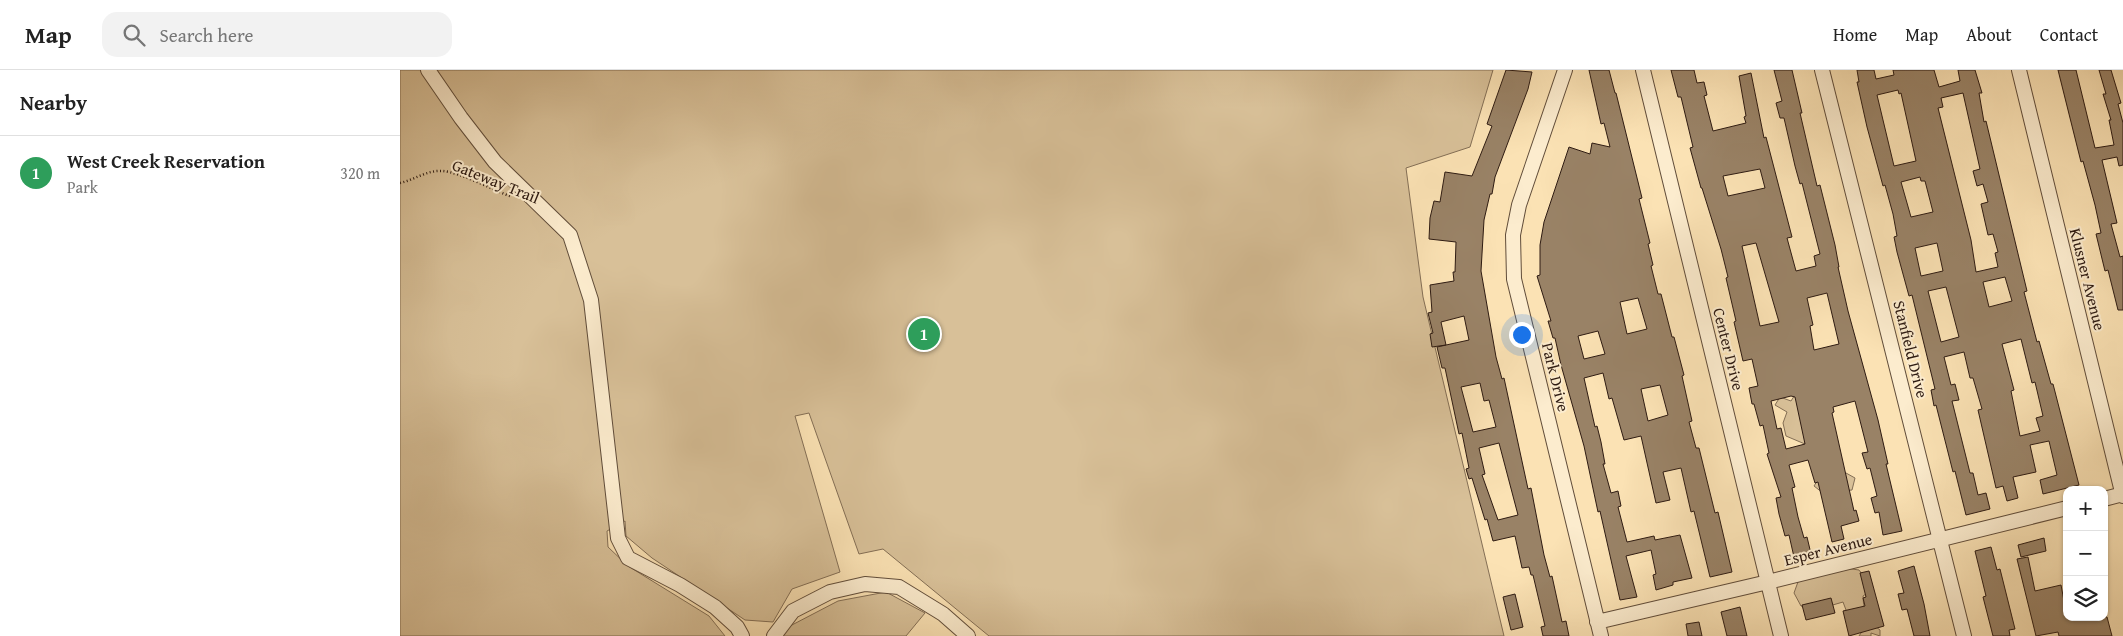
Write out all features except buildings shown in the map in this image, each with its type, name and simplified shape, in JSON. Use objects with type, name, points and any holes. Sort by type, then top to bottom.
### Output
[{"type":"street","points":[[428,70],[461,118],[495,162],[570,235],[591,300],[618,538],[628,558],[680,585],[715,607],[737,628],[742,636]]},
{"type":"street","name":"Park Drive","points":[[1565,70],[1519,205],[1513,235],[1514,279],[1600,636]]},
{"type":"street","name":"Center Drive","points":[[1643,70],[1781,636]]},
{"type":"street","name":"Stanfield Drive","points":[[1822,70],[1964,636]]},
{"type":"street","name":"Klusner Avenue","points":[[2019,70],[2123,495]]},
{"type":"street","points":[[2108,498],[2123,495]]},
{"type":"street","name":"Esper Avenue","points":[[1597,622],[2063,509]]},
{"type":"street","points":[[774,636],[793,611],[830,592],[865,584],[899,587],[943,614],[968,636]]},
{"type":"path","name":"Gateway Trail","points":[[400,182],[424,174],[442,171],[464,177],[512,198]]},
{"type":"shaded area","points":[[400,70],[1493,70],[1470,147],[1406,168],[1423,297],[1504,636],[989,636],[883,549],[859,554],[809,413],[795,416],[840,572],[792,589],[773,622],[745,620],[652,558],[626,536],[625,521],[607,531],[608,547],[628,566],[709,616],[725,636],[400,636]]},
{"type":"shaded area","points":[[1798,390],[1837,478],[1846,473],[1855,478],[1852,490],[1823,493],[1814,486],[1824,470],[1812,447],[1786,436],[1783,423],[1787,412],[1775,405],[1780,397],[1791,401]]},
{"type":"shaded area","points":[[1845,568],[1859,570],[1869,583],[1870,591],[1863,596],[1865,611],[1868,619],[1880,630],[1880,636],[1871,633],[1871,636],[1859,636],[1863,630],[1846,610],[1843,602],[1819,609],[1801,606],[1794,593],[1799,579]]},
{"type":"shaded area","points":[[886,592],[925,613],[906,636],[782,636],[790,626],[838,601]]},
{"type":"place","name":"West Creek Reservation","points":[[924,334]]}]
